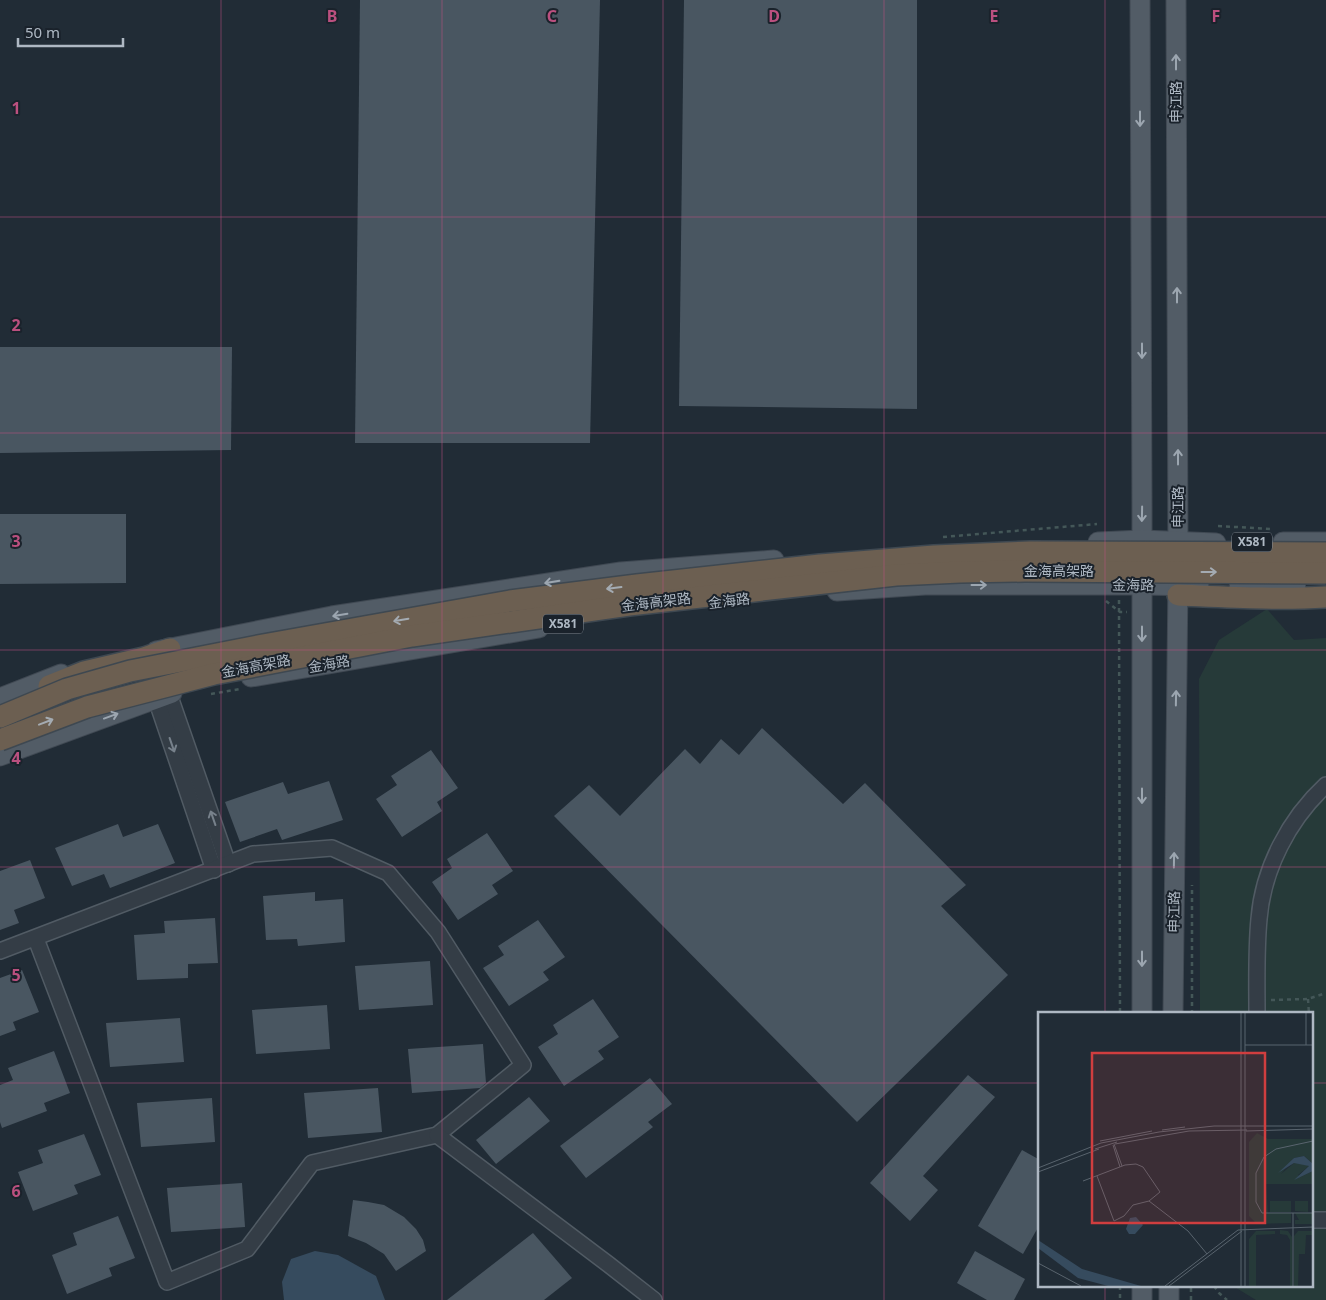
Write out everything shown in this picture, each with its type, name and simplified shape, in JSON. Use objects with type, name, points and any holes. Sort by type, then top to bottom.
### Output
[{"type":"highway","name":"金海高架路","points":[[0,717],[67,689],[130,670],[263,644],[510,601],[637,585],[820,565],[934,556],[1030,552],[1326,553]]},
{"type":"highway","name":"金海高架路","points":[[0,740],[87,707],[214,674],[412,636],[629,605],[896,575],[960,572],[1326,573]]},
{"type":"highway","points":[[1178,590],[1229,597],[1310,598],[1326,596]]},
{"type":"highway","points":[[0,706],[84,672],[156,654],[170,648]]},
{"type":"main road","points":[[1140,0],[1142,1012]]},
{"type":"main road","name":"申江路","points":[[1173,1012],[1178,590],[1176,0]]},
{"type":"main road","name":"X581","points":[[0,698],[69,670],[170,648],[332,616],[621,572],[935,548],[1142,540],[1207,543],[1326,542]]},
{"type":"main road","name":"金海路","points":[[0,756],[185,688],[591,619],[743,598],[925,585],[1142,585],[1178,590],[1326,588]]},
{"type":"lane","points":[[163,697],[221,867]]},
{"type":"lane","points":[[1257,1007],[1259,916],[1266,882],[1278,852],[1295,820],[1326,785]]},
{"type":"lane","points":[[0,951],[253,854],[332,848],[388,873],[438,932],[523,1065],[437,1136],[312,1163],[247,1249],[167,1282],[36,938]]},
{"type":"lane","points":[[437,1136],[654,1300]]},
{"type":"path","points":[[1105,601],[1120,612],[1120,1012]]},
{"type":"path","points":[[207,695],[246,688]]},
{"type":"path","points":[[1257,1007],[1308,999],[1326,993]]},
{"type":"path","points":[[1308,999],[1309,1012]]},
{"type":"path","points":[[1215,1288],[1227,1300]]},
{"type":"green space","points":[[1267,609],[1294,640],[1326,638],[1326,1300],[1256,1300],[1236,1288],[1314,1288],[1314,1012],[1200,1012],[1199,679],[1219,640]]},
{"type":"water","points":[[315,1251],[338,1255],[376,1276],[385,1300],[284,1300],[282,1282],[291,1259]]},
{"type":"building","points":[[360,0],[600,0],[590,443],[355,443]]},
{"type":"building","points":[[684,0],[917,0],[917,409],[679,406]]},
{"type":"building","points":[[0,347],[232,347],[231,450],[0,453]]},
{"type":"building","points":[[0,514],[126,514],[126,583],[0,584]]},
{"type":"building","points":[[762,728],[843,804],[865,783],[966,885],[941,906],[1008,975],[857,1122],[554,816],[589,785],[620,816],[685,749],[700,764],[721,739],[739,755]]},
{"type":"building","points":[[431,750],[458,788],[437,802],[442,811],[402,837],[376,799],[397,785],[391,776]]},
{"type":"building","points":[[329,781],[343,820],[282,840],[277,829],[240,842],[225,802],[283,782],[288,794]]},
{"type":"building","points":[[118,824],[123,837],[158,824],[175,863],[110,888],[104,874],[72,886],[55,848]]},
{"type":"building","points":[[487,833],[513,871],[492,885],[498,894],[458,920],[432,882],[452,868],[447,859]]},
{"type":"building","points":[[30,860],[45,898],[14,910],[19,923],[0,930],[0,871]]},
{"type":"building","points":[[315,892],[315,901],[343,899],[345,942],[298,946],[297,939],[266,940],[263,896]]},
{"type":"building","points":[[215,918],[218,963],[188,964],[188,978],[137,980],[134,935],[165,933],[164,921]]},
{"type":"building","points":[[538,920],[565,957],[543,972],[549,980],[509,1006],[483,968],[504,955],[498,946]]},
{"type":"building","points":[[430,961],[433,1005],[359,1010],[355,966]]},
{"type":"building","points":[[22,970],[39,1012],[13,1022],[16,1030],[0,1036],[0,978]]},
{"type":"building","points":[[593,999],[619,1037],[598,1051],[604,1059],[564,1086],[538,1047],[558,1034],[553,1025]]},
{"type":"building","points":[[327,1005],[330,1049],[256,1054],[252,1010]]},
{"type":"building","points":[[180,1018],[184,1062],[110,1067],[106,1023]]},
{"type":"building","points":[[483,1044],[486,1083],[480,1088],[412,1093],[408,1049]]},
{"type":"building","points":[[54,1051],[70,1093],[44,1103],[47,1111],[2,1128],[0,1122],[0,1085],[13,1080],[8,1068]]},
{"type":"building","points":[[968,1075],[995,1097],[923,1176],[938,1190],[910,1221],[870,1183]]},
{"type":"building","points":[[650,1078],[672,1104],[648,1122],[653,1127],[586,1178],[560,1146]]},
{"type":"building","points":[[378,1088],[382,1132],[308,1138],[304,1093]]},
{"type":"building","points":[[529,1097],[550,1121],[496,1164],[476,1140]]},
{"type":"building","points":[[212,1098],[215,1142],[141,1147],[137,1103]]},
{"type":"building","points":[[84,1134],[101,1175],[74,1185],[78,1194],[33,1211],[18,1172],[43,1163],[38,1150]]},
{"type":"building","points":[[1022,1150],[1038,1159],[1038,1228],[1023,1254],[978,1226]]},
{"type":"building","points":[[242,1183],[245,1227],[171,1232],[167,1188]]},
{"type":"building","points":[[353,1200],[384,1205],[404,1217],[416,1229],[423,1240],[426,1251],[396,1271],[384,1254],[366,1243],[348,1236]]},
{"type":"building","points":[[118,1216],[135,1258],[109,1268],[112,1276],[67,1294],[52,1255],[77,1245],[73,1233]]},
{"type":"building","points":[[533,1233],[572,1278],[544,1300],[447,1300]]},
{"type":"building","points":[[975,1251],[1025,1279],[1014,1300],[987,1300],[957,1283]]}]
